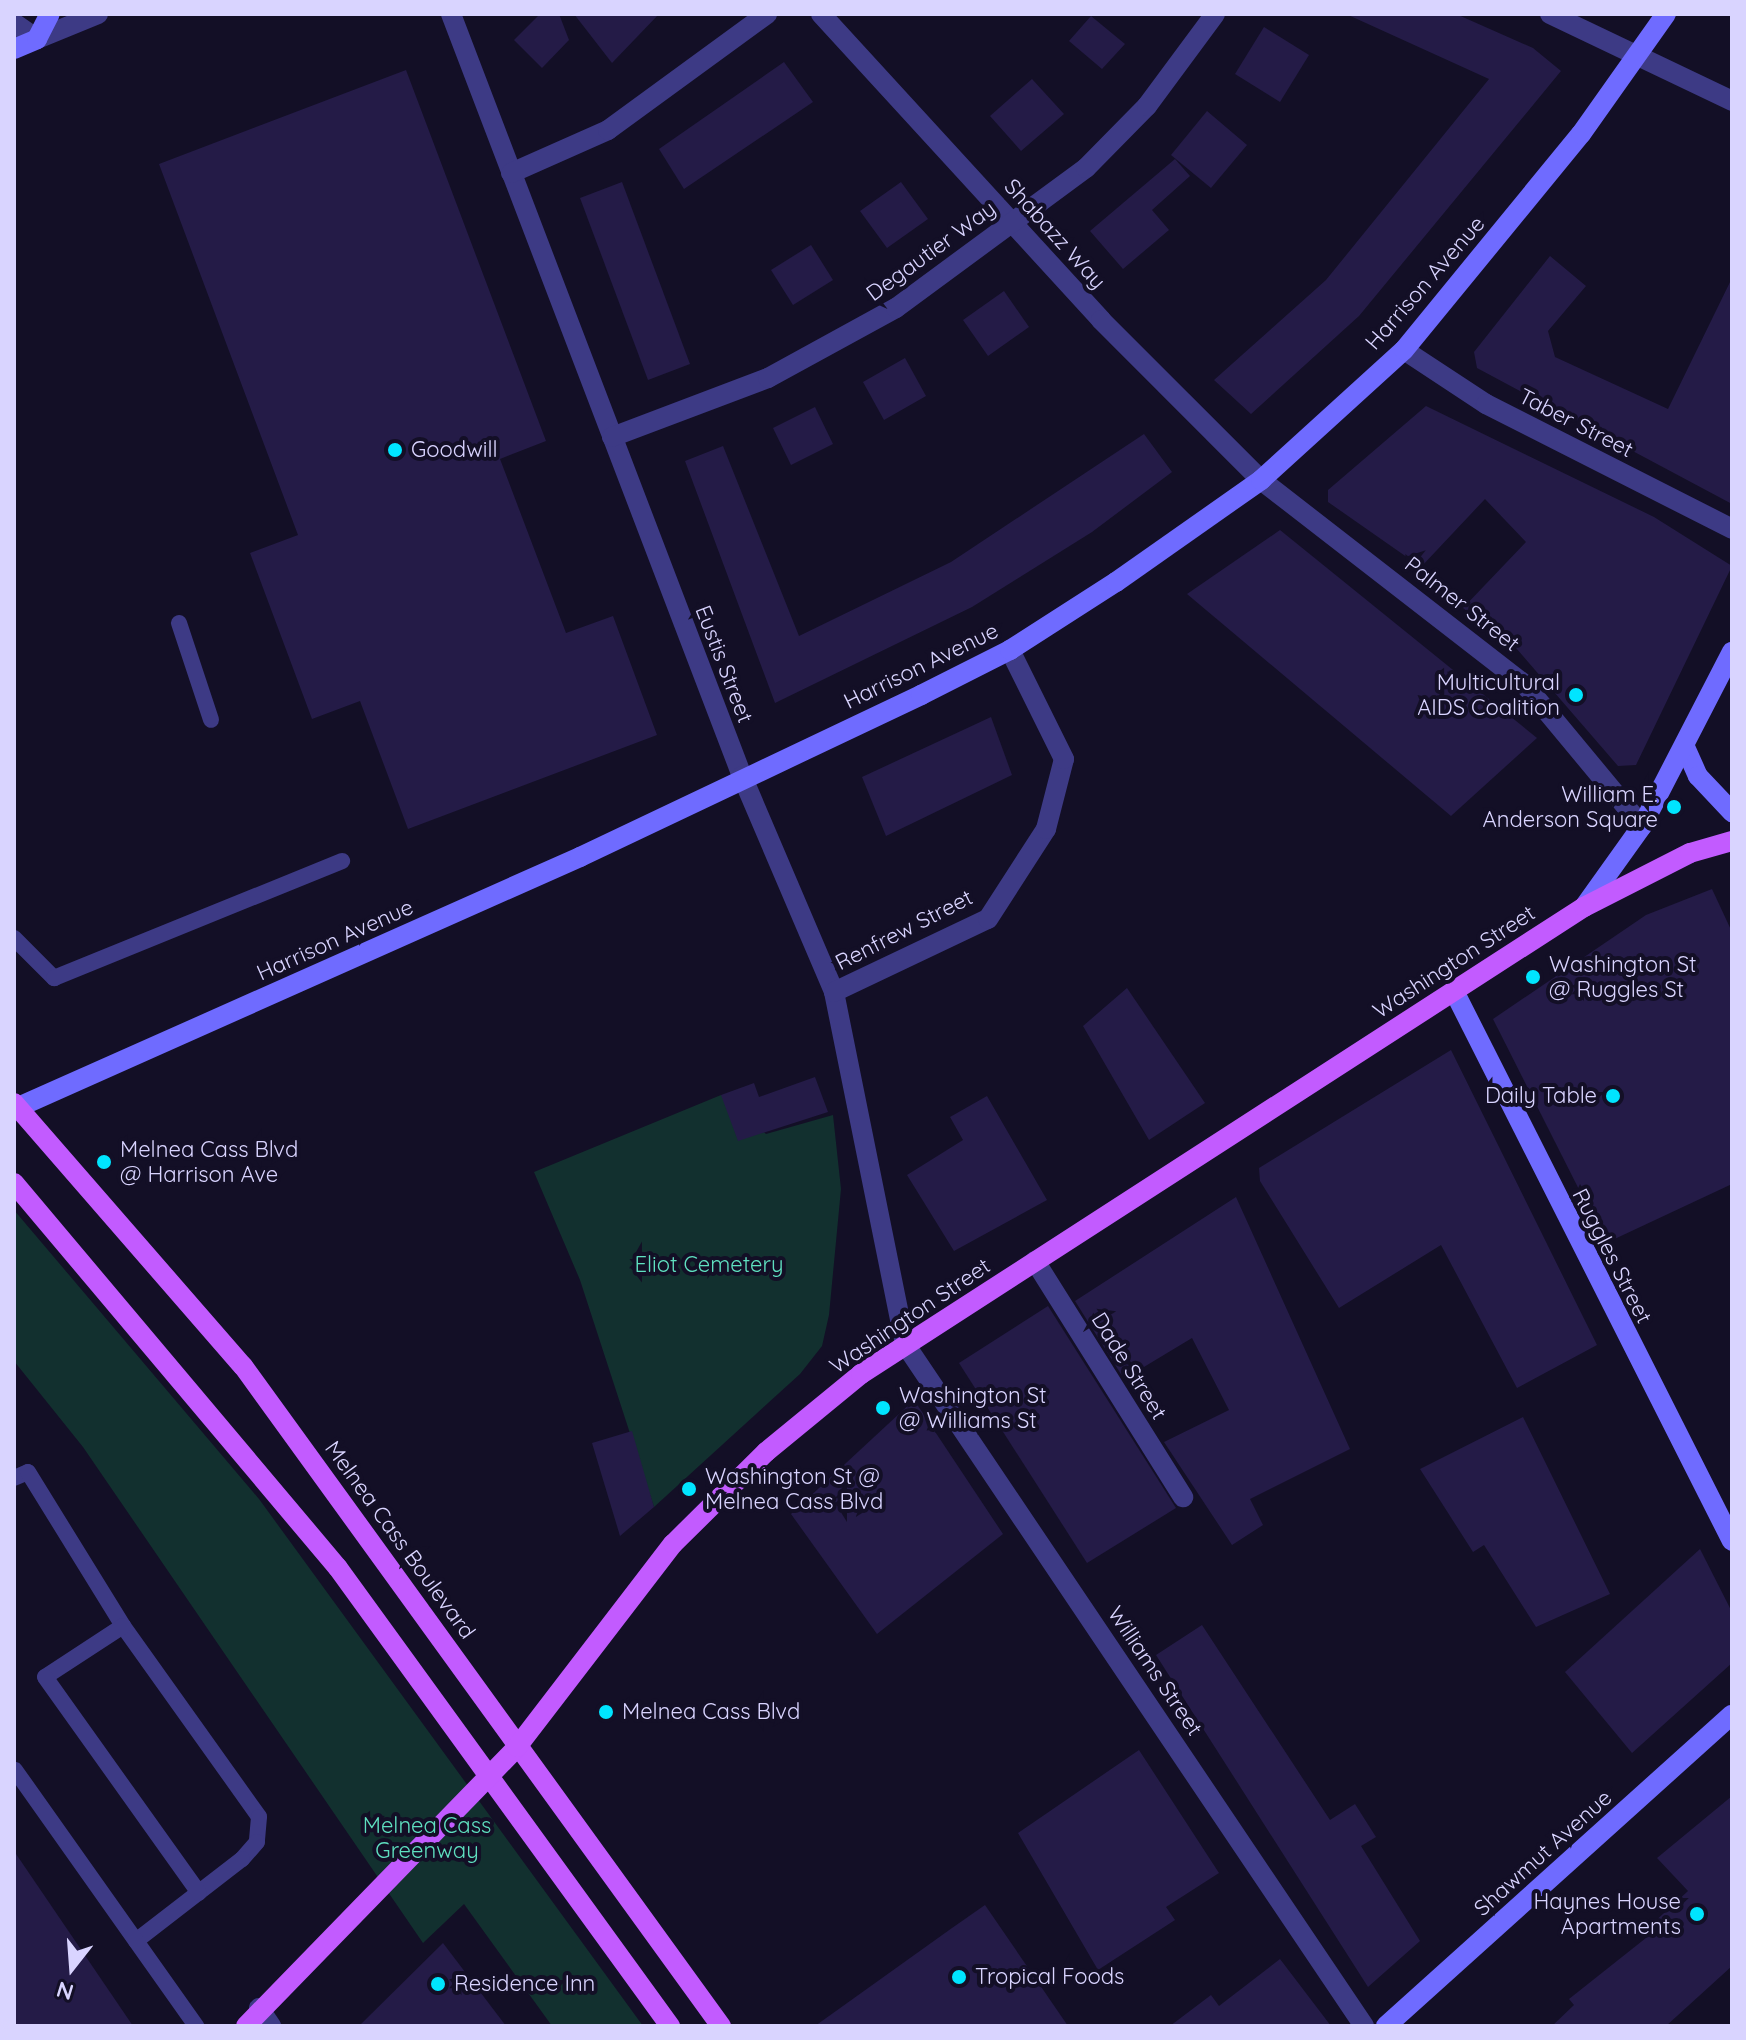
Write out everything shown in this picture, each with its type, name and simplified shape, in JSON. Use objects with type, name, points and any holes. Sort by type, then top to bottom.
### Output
[{"type":"main road","points":[[14,49],[37,39],[50,14]]},
{"type":"main road","name":"Harrison Avenue","points":[[15,1106],[580,857],[742,776],[1010,650],[1261,480],[1404,350],[1638,56],[1666,14]]},
{"type":"main road","points":[[1584,907],[1642,826],[1732,652]]},
{"type":"main road","points":[[1685,747],[1698,776],[1732,812]]},
{"type":"main road","name":"Washington Street","points":[[246,2026],[259,2008],[517,1747],[673,1544],[766,1452],[905,1344],[1584,907],[1690,853],[1732,841]]},
{"type":"main road","name":"Ruggles Street","points":[[1454,991],[1732,1541]]},
{"type":"main road","name":"Melnea Cass Boulevard","points":[[15,1106],[243,1366],[721,2026]]},
{"type":"main road","points":[[14,1183],[329,1556],[486,1779],[670,2026]]},
{"type":"main road","name":"Shawmut Avenue","points":[[1386,2026],[1732,1715]]},
{"type":"main road","name":"Washington Street","points":[[229,2026],[259,2008]]},
{"type":"street","points":[[14,23],[37,39],[98,14]]},
{"type":"street","name":"Eustis Street","points":[[451,14],[742,776],[834,992],[905,1344]]},
{"type":"street","points":[[511,173],[608,130],[767,14]]},
{"type":"street","name":"Shabazz Way","points":[[821,14],[1013,222],[1261,480]]},
{"type":"street","name":"Degautier Way","points":[[612,437],[833,347],[1013,222],[1086,168],[1147,106],[1215,14]]},
{"type":"street","points":[[1550,14],[1732,101]]},
{"type":"street","name":"Taber Street","points":[[1404,350],[1486,404],[1732,529]]},
{"type":"street","name":"Palmer Street","points":[[1261,480],[1525,685],[1642,826]]},
{"type":"street","name":"Renfrew Street","points":[[834,992],[988,919],[1046,829],[1064,759],[1010,650]]},
{"type":"street","name":"Dade Street","points":[[1035,1261],[1183,1497]]},
{"type":"street","name":"Williams Street","points":[[905,1344],[1364,2026]]},
{"type":"street","points":[[259,2008],[271,2026]]},
{"type":"lane","points":[[179,623],[211,720]]},
{"type":"lane","points":[[14,938],[54,978],[342,861]]},
{"type":"lane","points":[[21,1475],[123,1626],[259,1817],[257,1842],[199,1893],[136,1941]]},
{"type":"lane","points":[[123,1626],[45,1677],[199,1893]]},
{"type":"lane","points":[[15,1770],[196,2026]]},
{"type":"green space","name":"Eliot Cemetery","points":[[721,1095],[766,1134],[833,1115],[841,1189],[829,1315],[822,1346],[800,1374],[654,1507],[580,1280],[534,1172]]},
{"type":"green space","name":"Melnea Cass Greenway","points":[[14,1210],[259,1499],[643,2026],[552,2026],[464,1904],[423,1943],[83,1447],[14,1361]]},
{"type":"building","points":[[540,14],[559,14],[569,40],[542,68],[514,40]]},
{"type":"building","points":[[574,14],[659,14],[612,63]]},
{"type":"building","points":[[1346,14],[1456,14],[1533,48],[1561,71],[1359,316],[1251,414],[1214,380],[1326,280],[1489,79]]},
{"type":"building","points":[[1091,16],[1125,44],[1102,69],[1069,41]]},
{"type":"building","points":[[1264,27],[1309,55],[1280,102],[1235,74]]},
{"type":"building","points":[[784,62],[813,102],[684,189],[659,149]]},
{"type":"building","name":"Goodwill","points":[[406,70],[546,441],[500,459],[566,633],[613,616],[657,735],[408,829],[360,701],[312,719],[250,553],[298,535],[159,164]]},
{"type":"building","points":[[1032,79],[1064,114],[1021,151],[990,116]]},
{"type":"building","points":[[1207,111],[1247,145],[1211,188],[1171,155]]},
{"type":"building","points":[[1175,159],[1190,176],[1152,210],[1169,230],[1123,269],[1090,231]]},
{"type":"building","points":[[622,182],[690,364],[648,380],[580,198]]},
{"type":"building","points":[[901,182],[928,219],[887,248],[860,211]]},
{"type":"building","points":[[811,245],[833,280],[793,305],[771,270]]},
{"type":"building","points":[[1550,256],[1586,286],[1548,331],[1555,357],[1668,409],[1732,278],[1732,504],[1477,368],[1474,352]]},
{"type":"building","points":[[1004,291],[1029,327],[988,356],[963,320]]},
{"type":"building","points":[[905,358],[926,396],[884,420],[863,382]]},
{"type":"building","points":[[1426,406],[1654,517],[1732,566],[1636,765],[1618,766],[1516,648],[1463,608],[1526,542],[1485,499],[1421,567],[1328,502],[1328,490]]},
{"type":"building","points":[[815,407],[833,444],[791,465],[773,428]]},
{"type":"building","points":[[1144,434],[1172,472],[1092,532],[972,607],[775,703],[685,461],[723,446],[799,636],[951,562]]},
{"type":"building","points":[[1280,530],[1537,738],[1451,816],[1187,594]]},
{"type":"building","points":[[991,717],[1012,775],[886,836],[862,777]]},
{"type":"building","points":[[1712,889],[1732,932],[1732,1184],[1606,1243],[1493,1019],[1646,915]]},
{"type":"building","points":[[1127,988],[1205,1103],[1149,1140],[1083,1026]]},
{"type":"building","points":[[1451,1050],[1597,1345],[1517,1388],[1441,1245],[1339,1308],[1260,1181],[1259,1168]]},
{"type":"building","points":[[815,1077],[828,1112],[738,1141],[721,1095],[754,1083],[759,1097]]},
{"type":"building","points":[[987,1096],[1047,1200],[954,1251],[907,1175],[963,1140],[950,1117]]},
{"type":"building","points":[[1236,1197],[1350,1449],[1250,1499],[1263,1525],[1232,1545],[1164,1442],[1229,1410],[1192,1338],[1124,1379],[1075,1301]]},
{"type":"building","points":[[1048,1306],[1176,1508],[1087,1563],[959,1363]]},
{"type":"building","points":[[914,1400],[1003,1534],[877,1634],[791,1514]]},
{"type":"building","points":[[1523,1417],[1610,1594],[1536,1627],[1484,1545],[1473,1552],[1420,1469]]},
{"type":"building","points":[[632,1431],[654,1507],[620,1536],[592,1443]]},
{"type":"building","points":[[1700,1549],[1732,1612],[1732,1663],[1632,1753],[1565,1672]]},
{"type":"building","points":[[1202,1625],[1330,1820],[1355,1804],[1376,1837],[1361,1846],[1420,1941],[1368,1987],[1156,1655]]},
{"type":"building","points":[[1139,1750],[1219,1873],[1166,1907],[1175,1920],[1098,1970],[1018,1833]]},
{"type":"building","name":"Haynes House Apartments","points":[[1732,1796],[1732,1966],[1666,2026],[1552,2026],[1574,2005],[1569,1999],[1656,1930],[1651,1925],[1688,1891],[1657,1858]]},
{"type":"building","points":[[14,1851],[133,2026],[14,2026]]},
{"type":"building","name":"Tropical Foods","points":[[985,1905],[1068,2026],[815,2026],[952,1928]]},
{"type":"building","name":"Residence Inn","points":[[443,1943],[506,2026],[359,2026]]},
{"type":"building","points":[[1280,1959],[1331,2026],[1170,2026],[1211,1995],[1219,2006]]},
{"type":"place","name":"Goodwill","points":[[395,450]]},
{"type":"place","name":"Multicultural AIDS Coalition","points":[[1576,695]]},
{"type":"place","name":"William E. Anderson Square","points":[[1674,807]]},
{"type":"place","name":"Washington St @ Ruggles St","points":[[1533,977]]},
{"type":"place","name":"Daily Table","points":[[1613,1096]]},
{"type":"place","name":"Melnea Cass Blvd @ Harrison Ave","points":[[104,1162]]},
{"type":"place","name":"Washington St @ Williams St","points":[[883,1408]]},
{"type":"place","name":"Washington St @ Melnea Cass Blvd","points":[[689,1489]]},
{"type":"place","name":"Melnea Cass Blvd","points":[[606,1712]]},
{"type":"place","name":"Haynes House Apartments","points":[[1697,1914]]},
{"type":"place","name":"Tropical Foods","points":[[959,1977]]},
{"type":"place","name":"Residence Inn","points":[[438,1984]]}]
